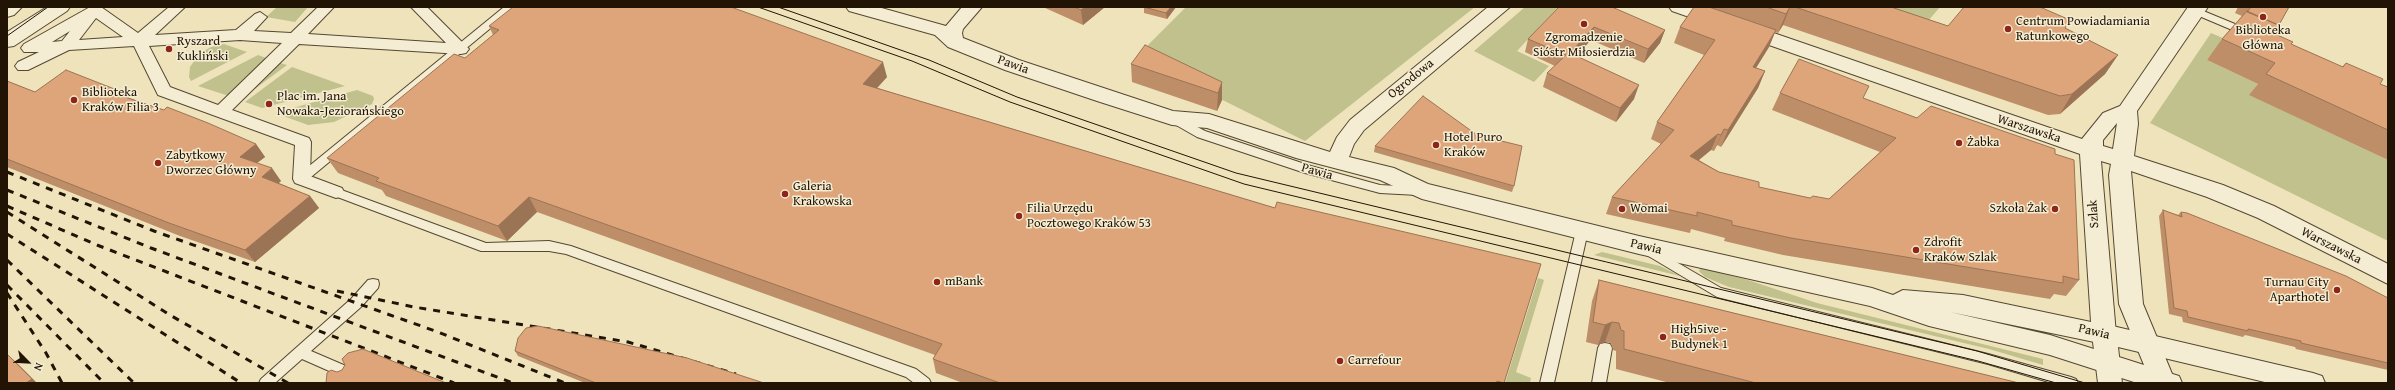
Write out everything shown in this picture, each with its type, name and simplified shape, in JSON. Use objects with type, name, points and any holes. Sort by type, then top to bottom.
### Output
[{"type":"street","points":[[7,11],[12,7]]},
{"type":"street","points":[[7,30],[38,7]]},
{"type":"street","points":[[7,41],[60,7]]},
{"type":"street","points":[[139,41],[178,7]]},
{"type":"street","points":[[221,111],[327,7]]},
{"type":"street","points":[[418,7],[461,49]]},
{"type":"street","name":"Pawia","points":[[856,7],[942,31],[955,42],[1012,65],[1172,118],[1209,121],[1335,169],[1386,174],[1422,191],[1639,245],[1872,297],[1929,317],[2050,345],[2109,374],[2165,382]]},
{"type":"street","points":[[955,42],[952,33],[955,27],[972,7]]},
{"type":"street","name":"Ogrodowa","points":[[1335,169],[1344,142],[1362,120],[1500,7]]},
{"type":"street","name":"Warszawska","points":[[1679,7],[2004,121],[2121,159],[2241,201],[2383,271]]},
{"type":"street","points":[[97,8],[139,41],[164,91],[303,142],[300,179],[336,192]]},
{"type":"street","points":[[97,8],[29,48],[240,35],[461,49]]},
{"type":"street","points":[[23,66],[66,46],[97,8]]},
{"type":"street","points":[[2165,382],[2146,345],[2131,304],[2120,191],[2121,159],[2128,124],[2127,111],[2197,9]]},
{"type":"street","points":[[240,35],[260,17]]},
{"type":"street","name":"Szlak","points":[[2109,374],[2104,334],[2090,149],[2093,138],[2102,126],[2110,118],[2127,111]]},
{"type":"street","name":"Pawia","points":[[1872,297],[1963,304],[2104,334],[2313,383]]},
{"type":"lane","points":[[7,37],[49,7]]},
{"type":"lane","points":[[300,179],[511,7]]},
{"type":"lane","points":[[2197,9],[2258,38]]},
{"type":"lane","points":[[336,192],[485,248],[554,246],[574,252],[911,373],[924,383]]},
{"type":"lane","points":[[1546,383],[1582,231]]},
{"type":"lane","points":[[1639,245],[1717,292],[1988,359],[2071,383]]},
{"type":"lane","points":[[266,383],[356,303],[373,284]]},
{"type":"lane","points":[[1599,383],[1605,348]]},
{"type":"lane","points":[[300,352],[341,370]]},
{"type":"green space","points":[[277,7],[308,7],[295,22],[266,17]]},
{"type":"green space","points":[[1186,7],[1475,7],[1305,141],[1136,57]]},
{"type":"green space","points":[[1525,7],[1558,7],[1517,51],[1549,66],[1534,82],[1474,51]]},
{"type":"green space","points":[[1885,7],[1940,7],[1928,21]]},
{"type":"green space","points":[[2211,33],[2225,39],[2207,60],[2258,84],[2250,95],[2388,160],[2388,241],[2150,123]]},
{"type":"green space","points":[[224,44],[247,52],[191,81],[189,77],[190,67],[199,54],[211,47]]},
{"type":"green space","points":[[258,55],[269,59],[232,97],[198,86]]},
{"type":"green space","points":[[274,61],[287,65],[240,100]]},
{"type":"green space","points":[[292,67],[345,86],[262,108],[245,102]]},
{"type":"green space","points":[[357,90],[373,96],[374,99],[372,104],[334,122],[308,125],[275,113]]},
{"type":"green space","points":[[1602,252],[1660,266],[1680,276],[1594,255]]},
{"type":"green space","points":[[1701,268],[1748,280],[1817,303],[2043,359],[2043,365],[1989,349],[1729,287],[1705,277],[1699,271]]},
{"type":"green space","points":[[1538,278],[1544,280],[1516,372],[1531,378],[1530,383],[1505,383]]},
{"type":"building","name":"Galeria Krakowska","points":[[513,7],[731,7],[883,62],[863,84],[1275,208],[1277,202],[1541,264],[1504,383],[1497,381],[1496,383],[1000,383],[933,359],[942,344],[529,197],[498,226],[376,181],[379,178],[327,158],[454,54],[465,58],[499,30],[489,26]]},
{"type":"building","points":[[1074,7],[1085,7],[1081,10]]},
{"type":"building","points":[[1144,7],[1171,7],[1166,13]]},
{"type":"building","points":[[1559,7],[1612,7],[1665,30],[1648,49],[1594,27],[1570,53],[1639,85],[1620,108],[1547,73],[1566,55],[1528,39]]},
{"type":"building","points":[[1694,7],[1709,7],[1776,30],[1753,67],[1765,71],[1728,130],[1724,129],[1721,135],[1718,134],[1690,156],[1719,172],[1759,182],[1759,187],[1810,198],[1813,196],[1829,199],[1896,138],[1780,93],[1799,59],[1869,86],[1863,98],[1917,118],[1931,106],[2055,149],[2055,154],[2074,160],[2079,280],[2063,276],[2063,283],[1791,238],[1732,225],[1732,221],[1697,212],[1697,216],[1612,197],[1674,130],[1657,122],[1715,40],[1680,27]]},
{"type":"building","points":[[1766,7],[1790,7],[1786,14]]},
{"type":"building","points":[[1795,7],[1891,7],[1948,26],[1964,7],[2040,7],[2070,20],[2065,28],[2118,55],[2072,94],[2060,96]]},
{"type":"building","points":[[2251,7],[2289,7],[2279,25],[2247,12]]},
{"type":"building","points":[[2247,11],[2280,26],[2275,34],[2293,42],[2291,44],[2343,67],[2346,63],[2383,79],[2380,84],[2388,87],[2388,130],[2266,74],[2275,63],[2222,39]]},
{"type":"building","points":[[1145,45],[1222,82],[1218,93],[1131,64]]},
{"type":"building","name":"Zabytkowy Dworzec Główny","points":[[66,70],[117,90],[113,93],[164,110],[167,107],[256,144],[240,157],[272,168],[262,177],[310,196],[245,250],[169,223],[7,159],[7,81],[35,92]]},
{"type":"building","name":"Hotel Puro Kraków","points":[[1423,96],[1477,135],[1522,146],[1514,186],[1375,146]]},
{"type":"building","points":[[2163,210],[2182,217],[2181,212],[2187,213],[2346,276],[2388,298],[2388,363],[2301,343],[2301,341],[2248,329],[2248,331],[2188,317],[2187,311],[2174,308]]},
{"type":"building","points":[[1599,280],[2019,383],[1756,383],[1624,349],[1624,331],[1621,330],[1619,323],[1612,322],[1605,325],[1593,322]]},
{"type":"building","points":[[538,326],[687,358],[764,383],[596,383],[515,351],[518,338],[526,328]]},
{"type":"building","points":[[363,349],[446,383],[326,383],[327,373],[331,370],[337,372],[342,370],[345,365],[342,359],[348,353]]},
{"type":"building","points":[[7,354],[32,379],[26,383],[7,383]]},
{"type":"tram line","points":[[7,36],[48,7]]},
{"type":"tram line","points":[[758,7],[912,61],[1010,102],[1244,184],[1978,361],[2056,383]]},
{"type":"tram line","points":[[778,7],[929,60],[1017,97],[1236,173],[1977,351],[2085,383]]},
{"type":"railway","points":[[7,172],[154,231],[438,332],[565,383]]},
{"type":"railway","points":[[7,190],[151,248],[513,383]]},
{"type":"railway","points":[[7,206],[97,245],[454,383]]},
{"type":"railway","points":[[7,212],[170,315],[288,383]]},
{"type":"railway","points":[[7,234],[241,383]]},
{"type":"railway","points":[[7,260],[134,383]]},
{"type":"railway","points":[[7,285],[104,383]]},
{"type":"railway","points":[[337,291],[414,307],[628,342],[736,374]]},
{"type":"railway","points":[[7,293],[46,353],[62,383]]},
{"type":"place","name":"Biblioteka Główna","points":[[2263,17]]},
{"type":"place","name":"Zgromadzenie Sióstr Miłosierdzia","points":[[1584,24]]},
{"type":"place","name":"Centrum Powiadamiania Ratunkowego","points":[[2008,29]]},
{"type":"place","name":"Ryszard Kukliński","points":[[169,49]]},
{"type":"place","name":"Biblioteka Kraków Filia 3","points":[[74,100]]},
{"type":"place","name":"Plac im. Jana Nowaka-Jeziorańskiego","points":[[269,104]]},
{"type":"place","name":"Żabka","points":[[1959,143]]},
{"type":"place","name":"Hotel Puro Kraków","points":[[1436,145]]},
{"type":"place","name":"Zabytkowy Dworzec Główny","points":[[158,163]]},
{"type":"place","name":"Galeria Krakowska","points":[[785,194]]},
{"type":"place","name":"Womai","points":[[1622,209]]},
{"type":"place","name":"Szkoła Żak","points":[[2055,209]]},
{"type":"place","name":"Filia Urzędu Pocztowego Kraków 53","points":[[1019,216]]},
{"type":"place","name":"Zdrofit Kraków Szlak","points":[[1916,250]]},
{"type":"place","name":"mBank","points":[[937,282]]},
{"type":"place","name":"Turnau City Aparthotel","points":[[2337,290]]},
{"type":"place","name":"High5ive - Budynek 1","points":[[1663,337]]},
{"type":"place","name":"Carrefour","points":[[1340,361]]}]
